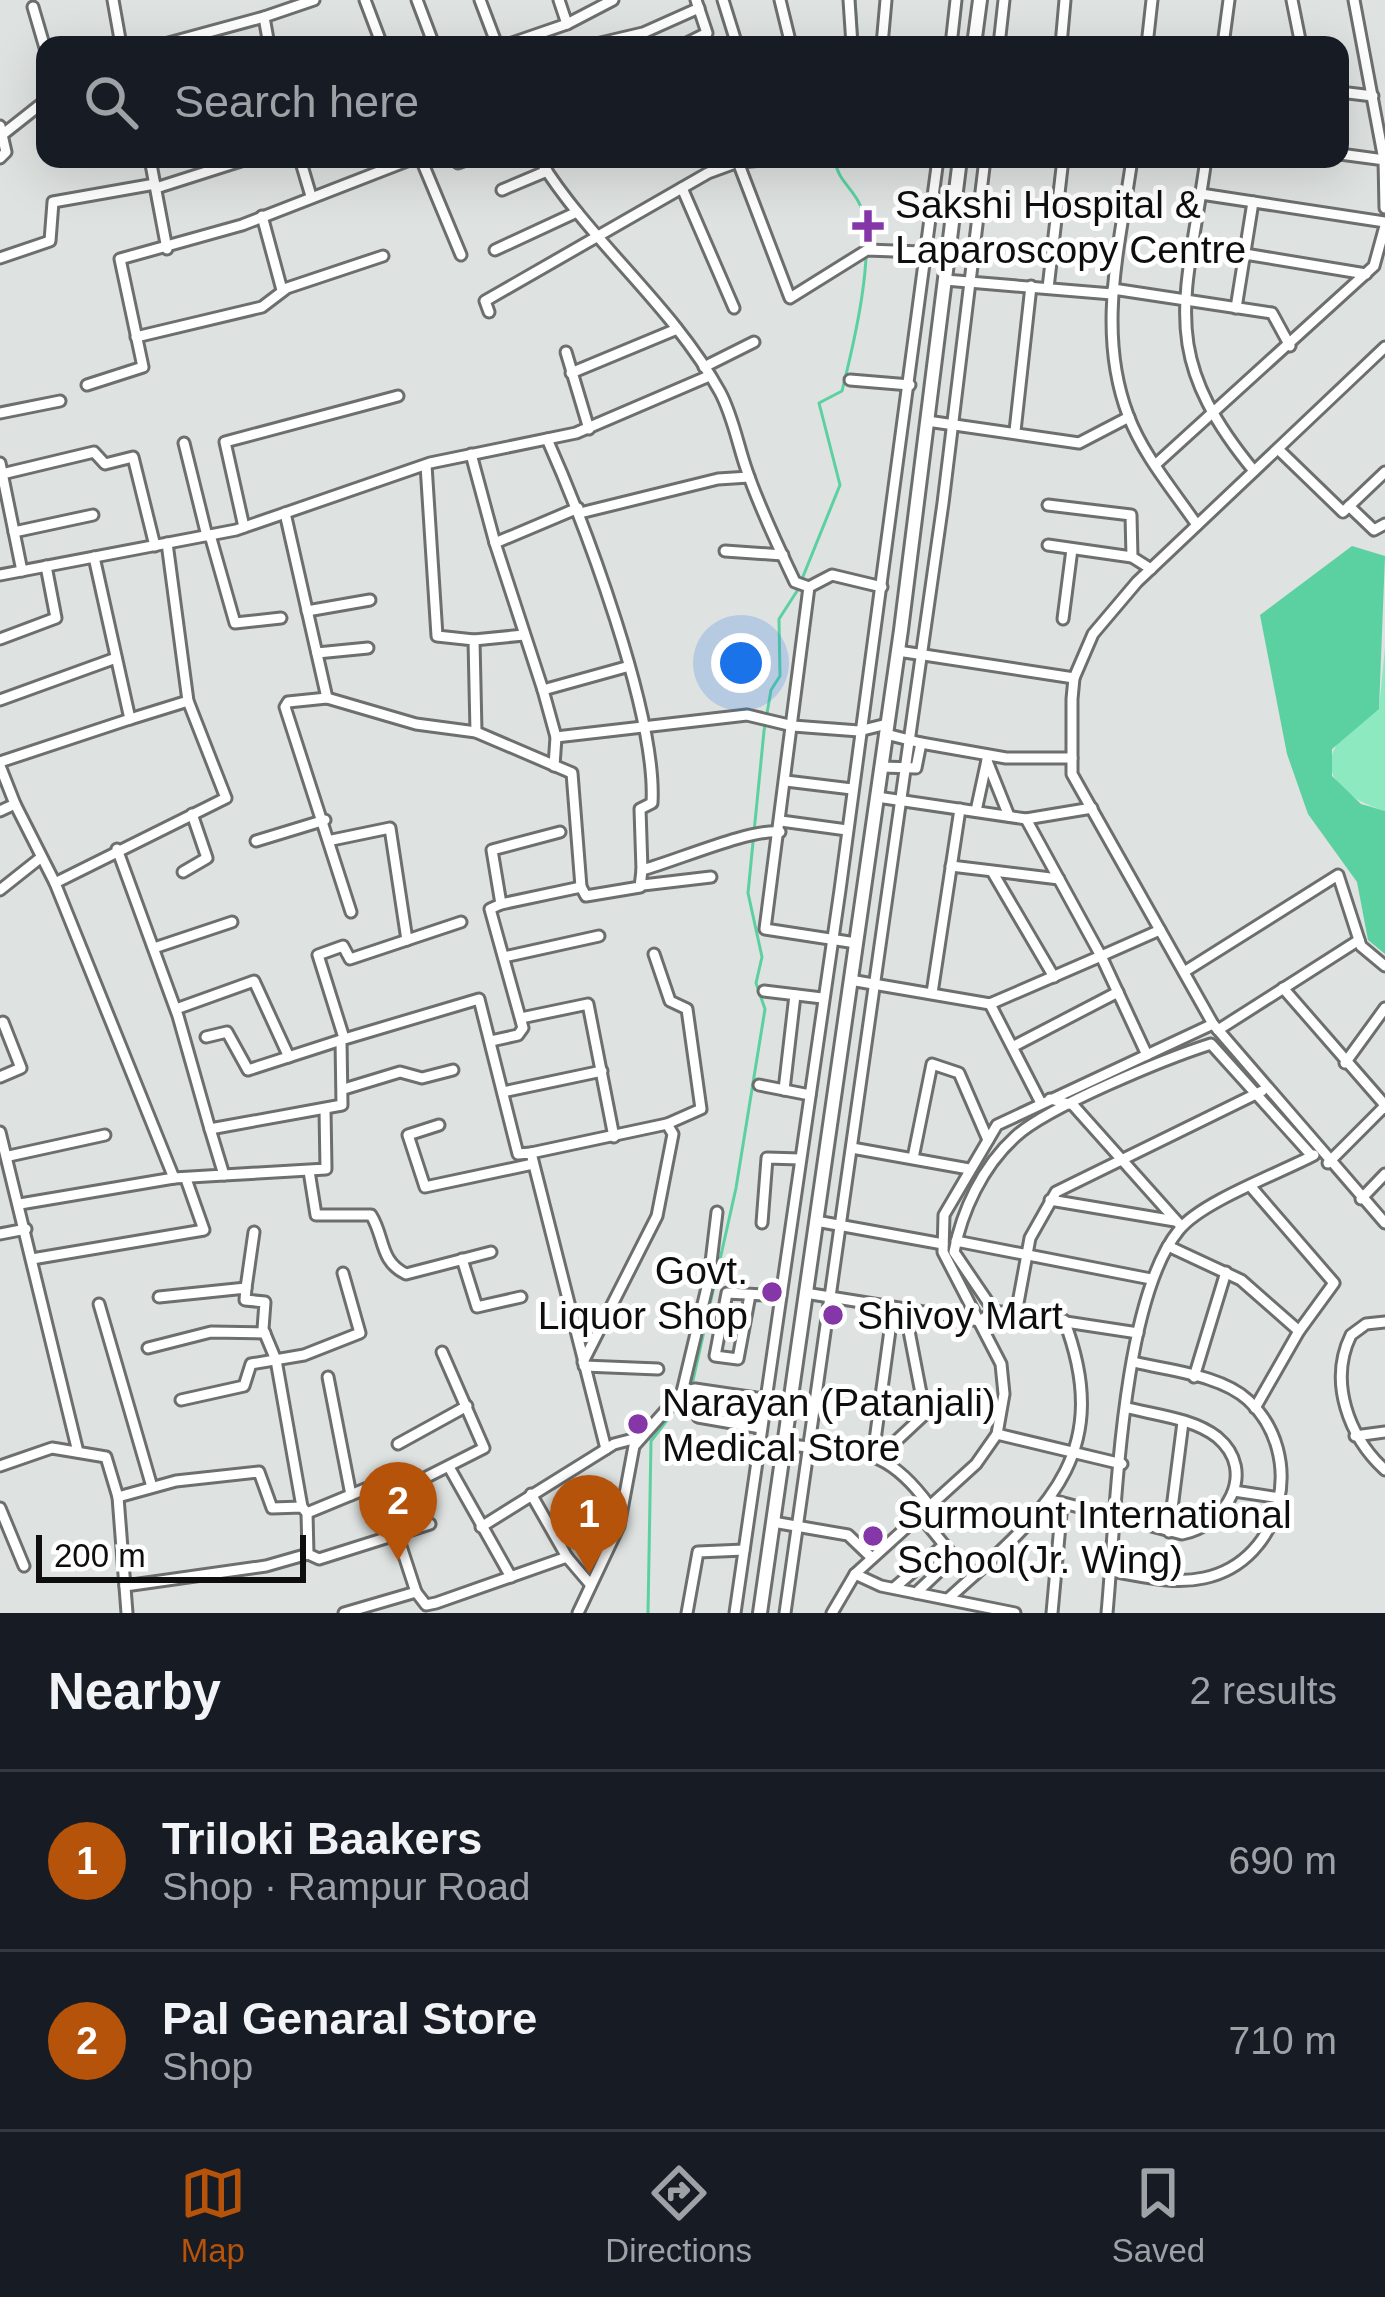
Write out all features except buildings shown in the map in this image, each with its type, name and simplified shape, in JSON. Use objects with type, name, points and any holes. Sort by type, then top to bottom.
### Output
[{"type":"main road","points":[[975,36],[980,0]]},
{"type":"main road","points":[[760,1613],[898,650],[959,168]]},
{"type":"street","points":[[194,36],[314,0]]},
{"type":"street","points":[[365,0],[379,36]]},
{"type":"street","points":[[417,0],[431,36]]},
{"type":"street","points":[[480,0],[494,36]]},
{"type":"street","points":[[559,0],[567,24]]},
{"type":"street","points":[[532,36],[614,0]]},
{"type":"street","points":[[723,0],[734,36]]},
{"type":"street","points":[[780,0],[789,36]]},
{"type":"street","points":[[849,0],[851,36]]},
{"type":"street","points":[[883,36],[886,0]]},
{"type":"street","points":[[952,36],[956,0]]},
{"type":"street","points":[[1000,36],[1004,0]]},
{"type":"street","points":[[1062,36],[1065,0]]},
{"type":"street","points":[[1148,36],[1152,0]]},
{"type":"street","points":[[1224,36],[1228,0]]},
{"type":"street","points":[[1292,0],[1299,36]]},
{"type":"street","points":[[1354,0],[1384,160],[1385,208]]},
{"type":"street","points":[[115,1],[120,36]]},
{"type":"street","points":[[630,36],[697,4],[707,33],[701,36]]},
{"type":"street","points":[[33,7],[41,36]]},
{"type":"street","points":[[264,17],[267,36]]},
{"type":"street","points":[[1349,93],[1373,96]]},
{"type":"street","points":[[0,158],[6,152],[1,131],[36,107]]},
{"type":"street","points":[[1349,155],[1384,160]]},
{"type":"street","points":[[152,168],[167,249]]},
{"type":"street","points":[[0,258],[50,241],[53,202],[155,186],[216,168]]},
{"type":"street","points":[[303,168],[311,196]]},
{"type":"street","points":[[86,385],[140,371],[118,261],[167,249],[391,168]]},
{"type":"street","points":[[421,168],[461,255]]},
{"type":"street","points":[[545,168],[594,238],[676,328],[722,395],[749,477],[783,555],[803,585],[793,726],[765,929],[856,943]]},
{"type":"street","points":[[489,312],[485,301],[682,188],[730,168]]},
{"type":"street","points":[[749,168],[790,298],[867,250],[949,253]]},
{"type":"street","points":[[735,1613],[937,168]]},
{"type":"street","points":[[785,1613],[906,767],[916,740],[922,654],[985,168]]},
{"type":"street","points":[[1048,288],[1062,168]]},
{"type":"street","points":[[1131,168],[1113,291],[1113,352],[1129,417],[1197,525]]},
{"type":"street","points":[[1205,168],[1182,300],[1184,344],[1214,416],[1254,471]]},
{"type":"street","points":[[502,190],[547,171]]},
{"type":"street","points":[[682,188],[734,308]]},
{"type":"street","points":[[1155,465],[1366,274],[1382,249],[1385,224],[1202,194]]},
{"type":"street","points":[[1236,308],[1253,202]]},
{"type":"street","points":[[495,250],[577,212]]},
{"type":"street","points":[[262,216],[282,290]]},
{"type":"street","points":[[1245,254],[1366,274]]},
{"type":"street","points":[[136,337],[262,307],[282,290],[382,256]]},
{"type":"street","points":[[945,280],[1113,291],[1272,313],[1290,346]]},
{"type":"street","points":[[1015,431],[1031,286]]},
{"type":"street","points":[[571,373],[676,328]]},
{"type":"street","points":[[0,575],[208,536],[426,465],[589,429],[706,372],[754,342]]},
{"type":"street","points":[[1261,1091],[1216,1027],[1072,774],[1074,678],[1093,634],[1151,568],[1385,347]]},
{"type":"street","points":[[566,352],[589,429]]},
{"type":"street","points":[[850,380],[910,385]]},
{"type":"street","points":[[244,527],[225,442],[398,396]]},
{"type":"street","points":[[0,412],[60,401]]},
{"type":"street","points":[[927,421],[1079,443],[1129,417]]},
{"type":"street","points":[[547,439],[579,511],[643,727],[653,785],[652,803],[640,809],[643,886]]},
{"type":"street","points":[[184,443],[235,622],[280,619]]},
{"type":"street","points":[[1278,449],[1341,511],[1385,472]]},
{"type":"street","points":[[22,571],[4,505],[1,469],[94,452],[105,464],[133,457],[155,546]]},
{"type":"street","points":[[471,454],[556,737],[554,766]]},
{"type":"street","points":[[426,465],[436,636],[474,640],[524,635]]},
{"type":"street","points":[[495,543],[579,511],[718,479],[749,477]]},
{"type":"street","points":[[1048,505],[1131,515],[1132,557]]},
{"type":"street","points":[[1349,506],[1374,530],[1385,524]]},
{"type":"street","points":[[285,513],[327,698]]},
{"type":"street","points":[[14,532],[93,515]]},
{"type":"street","points":[[55,883],[227,795],[188,701],[167,543]]},
{"type":"street","points":[[1048,545],[1132,557],[1151,568]]},
{"type":"street","points":[[1063,619],[1072,548]]},
{"type":"street","points":[[725,551],[783,555]]},
{"type":"street","points":[[94,557],[130,719]]},
{"type":"street","points":[[0,639],[56,618],[46,566]]},
{"type":"street","points":[[803,585],[832,575],[882,587]]},
{"type":"street","points":[[307,611],[370,601]]},
{"type":"street","points":[[474,640],[476,732]]},
{"type":"street","points":[[317,653],[368,648]]},
{"type":"street","points":[[898,650],[1074,678]]},
{"type":"street","points":[[0,700],[116,658]]},
{"type":"street","points":[[543,690],[626,667]]},
{"type":"street","points":[[351,912],[332,840],[285,705],[327,698],[416,724],[476,732],[575,778],[581,887],[586,896],[711,877]]},
{"type":"street","points":[[32,1259],[204,1230],[0,764],[188,701]]},
{"type":"street","points":[[556,737],[746,715],[793,726],[886,729],[987,758],[1072,758]]},
{"type":"street","points":[[976,811],[987,758]]},
{"type":"street","points":[[987,758],[1010,816]]},
{"type":"street","points":[[881,767],[906,767]]},
{"type":"street","points":[[786,781],[852,789]]},
{"type":"street","points":[[877,797],[1026,819],[1092,808]]},
{"type":"street","points":[[0,811],[15,804]]},
{"type":"street","points":[[932,993],[960,809]]},
{"type":"street","points":[[183,872],[207,858],[191,814]]},
{"type":"street","points":[[1026,819],[1101,956],[1147,1054]]},
{"type":"street","points":[[256,842],[325,820]]},
{"type":"street","points":[[642,870],[780,826],[848,830]]},
{"type":"street","points":[[332,840],[390,828],[407,940]]},
{"type":"street","points":[[501,904],[493,847],[560,832]]},
{"type":"street","points":[[117,849],[176,1010],[224,1175]]},
{"type":"street","points":[[0,890],[39,859]]},
{"type":"street","points":[[951,866],[1059,879]]},
{"type":"street","points":[[993,873],[1054,976]]},
{"type":"street","points":[[1184,972],[1338,875],[1359,940],[1385,966]]},
{"type":"street","points":[[491,1040],[518,1035],[520,1018],[490,909],[581,887]]},
{"type":"street","points":[[154,948],[232,922]]},
{"type":"street","points":[[210,1129],[343,1105],[337,1055],[342,1039],[317,956],[343,946],[350,958],[461,922]]},
{"type":"street","points":[[850,980],[990,1004],[1160,930]]},
{"type":"street","points":[[504,957],[599,936]]},
{"type":"street","points":[[832,1613],[855,1574],[976,1464],[997,1434],[1004,1382],[980,1321],[958,1288],[944,1244],[944,1215],[997,1125],[1216,1027],[1359,940]]},
{"type":"street","points":[[439,1125],[408,1135],[425,1187],[668,1124],[701,1109],[687,1009],[670,1001],[655,954]]},
{"type":"street","points":[[176,1010],[254,981],[290,1057]]},
{"type":"street","points":[[1283,988],[1385,1105],[1328,1163]]},
{"type":"street","points":[[764,991],[822,998]]},
{"type":"street","points":[[1016,1045],[1118,992]]},
{"type":"street","points":[[784,1090],[795,995]]},
{"type":"street","points":[[206,1037],[227,1032],[245,1070],[475,997],[491,1040],[518,1154],[532,1159]]},
{"type":"street","points":[[520,1018],[588,1004],[614,1137]]},
{"type":"street","points":[[990,1004],[1046,1101]]},
{"type":"street","points":[[1345,1063],[1385,1008]]},
{"type":"street","points":[[0,1077],[21,1068],[4,1022]]},
{"type":"street","points":[[994,1311],[954,1252],[963,1210],[1014,1137],[1073,1105],[1211,1044],[1385,1223]]},
{"type":"street","points":[[913,1158],[932,1064],[959,1073],[988,1140]]},
{"type":"street","points":[[344,1088],[400,1072],[422,1078],[453,1070]]},
{"type":"street","points":[[503,1092],[602,1071]]},
{"type":"street","points":[[759,1085],[810,1095]]},
{"type":"street","points":[[1016,1314],[1026,1255],[1050,1200],[1073,1179],[1261,1091]]},
{"type":"street","points":[[1046,1101],[1073,1105],[1179,1224]]},
{"type":"street","points":[[20,1204],[180,1178],[327,1168],[325,1109]]},
{"type":"street","points":[[583,1364],[665,1195],[674,1153],[668,1124]]},
{"type":"street","points":[[997,1125],[1014,1137]]},
{"type":"street","points":[[0,1132],[78,1452]]},
{"type":"street","points":[[9,1156],[105,1135]]},
{"type":"street","points":[[852,1148],[969,1169]]},
{"type":"street","points":[[1050,1200],[1179,1224],[1316,1154]]},
{"type":"street","points":[[532,1159],[606,1449]]},
{"type":"street","points":[[762,1223],[766,1159],[800,1159]]},
{"type":"street","points":[[309,1171],[316,1215],[371,1215],[383,1253],[398,1271],[406,1274],[491,1252]]},
{"type":"street","points":[[1360,1199],[1385,1174]]},
{"type":"street","points":[[0,1181],[14,1179]]},
{"type":"street","points":[[1252,1188],[1334,1283],[1299,1331],[1256,1408]]},
{"type":"street","points":[[578,1613],[619,1526],[634,1446],[687,1390],[717,1212]]},
{"type":"street","points":[[816,1221],[944,1244]]},
{"type":"street","points":[[1107,1613],[1138,1334],[1151,1279],[1179,1224]]},
{"type":"street","points":[[0,1234],[26,1229]]},
{"type":"street","points":[[254,1232],[245,1300],[265,1302],[265,1333],[276,1362],[305,1510],[308,1554]]},
{"type":"street","points":[[956,1241],[1151,1279]]},
{"type":"street","points":[[1168,1246],[1259,1293],[1299,1331]]},
{"type":"street","points":[[462,1259],[477,1307],[521,1297]]},
{"type":"street","points":[[1194,1377],[1226,1272]]},
{"type":"street","points":[[181,1400],[244,1386],[249,1365],[276,1362],[362,1331],[343,1274]]},
{"type":"street","points":[[159,1297],[246,1288]]},
{"type":"street","points":[[806,1293],[980,1321],[994,1311],[1138,1334]]},
{"type":"street","points":[[750,1295],[738,1359],[716,1357],[726,1294],[750,1295],[780,1297]]},
{"type":"street","points":[[99,1304],[152,1487]]},
{"type":"street","points":[[877,1456],[892,1308]]},
{"type":"street","points":[[877,1456],[925,1414],[905,1310]]},
{"type":"street","points":[[1052,1613],[1057,1501],[1072,1452],[1082,1388],[1064,1320]]},
{"type":"street","points":[[1385,1322],[1366,1324],[1347,1342],[1341,1378],[1355,1436],[1385,1470]]},
{"type":"street","points":[[148,1348],[211,1332],[265,1333]]},
{"type":"street","points":[[118,1496],[259,1472],[272,1508],[305,1510],[379,1485],[399,1491],[484,1448],[442,1352]]},
{"type":"street","points":[[1111,1571],[1183,1581],[1224,1571],[1265,1538],[1280,1498],[1277,1446],[1256,1408],[1219,1383],[1134,1362]]},
{"type":"street","points":[[583,1364],[658,1369]]},
{"type":"street","points":[[328,1377],[351,1495]]},
{"type":"street","points":[[687,1390],[791,1403]]},
{"type":"street","points":[[398,1444],[466,1406]]},
{"type":"street","points":[[1057,1501],[1169,1532],[1202,1530],[1229,1506],[1234,1491],[1232,1456],[1222,1441],[1183,1422],[1128,1408]]},
{"type":"street","points":[[698,1417],[761,1428]]},
{"type":"street","points":[[1169,1532],[1183,1422]]},
{"type":"street","points":[[1355,1436],[1385,1432]]},
{"type":"street","points":[[997,1434],[1122,1464]]},
{"type":"street","points":[[481,1527],[606,1449],[641,1437]]},
{"type":"street","points":[[784,1444],[877,1456],[905,1472],[929,1505]]},
{"type":"street","points":[[0,1466],[32,1451],[106,1457],[118,1496],[127,1613]]},
{"type":"street","points":[[449,1467],[511,1577]]},
{"type":"street","points":[[1234,1491],[1280,1498]]},
{"type":"street","points":[[531,1494],[567,1557],[590,1584]]},
{"type":"street","points":[[948,1599],[1057,1501]]},
{"type":"street","points":[[0,1508],[25,1566]]},
{"type":"street","points":[[916,1593],[953,1558],[919,1514]]},
{"type":"street","points":[[773,1522],[856,1538],[872,1558]]},
{"type":"street","points":[[125,1586],[266,1566],[308,1554],[319,1558],[341,1555],[430,1524]]},
{"type":"street","points":[[398,1537],[416,1592],[426,1604],[567,1557]]},
{"type":"street","points":[[893,1588],[944,1545]]},
{"type":"street","points":[[687,1613],[698,1552],[744,1550]]},
{"type":"street","points":[[855,1574],[893,1588],[1015,1613]]},
{"type":"street","points":[[344,1613],[416,1592]]},
{"type":"street","points":[[450,1598],[451,1613]]},
{"type":"shaded area","points":[[1352,546],[1385,556],[1379,709],[1332,749],[1332,776],[1361,804],[1385,811],[1385,954],[1368,940],[1357,882],[1308,814],[1287,754],[1260,615]]},
{"type":"shaded area","points":[[1385,647],[1385,811],[1344,790],[1331,764],[1343,736],[1379,709]]},
{"type":"waterway","points":[[855,0],[857,36]]},
{"type":"waterway","points":[[802,579],[840,485],[819,403],[842,391],[865,272],[861,207],[838,168]]},
{"type":"waterway","points":[[692,1385],[736,1188],[765,1009],[756,983],[762,957],[748,893],[764,731],[771,690],[780,676],[779,619],[799,588]]},
{"type":"waterway","points":[[648,1613],[651,1441],[688,1393]]},
{"type":"place","name":"Sakshi Hospital & Laparoscopy Centre","points":[[868,226]]},
{"type":"place","name":"Govt. Liquor Shop","points":[[772,1292]]},
{"type":"place","name":"Shivoy Mart","points":[[833,1315]]},
{"type":"place","name":"Narayan (Patanjali) Medical Store","points":[[638,1424]]},
{"type":"place","name":"Surmount International School(Jr. Wing)","points":[[873,1536]]},
{"type":"place","name":"Pal Genaral Store","points":[[398,1561]]},
{"type":"place","name":"Triloki Baakers","points":[[589,1574]]}]
